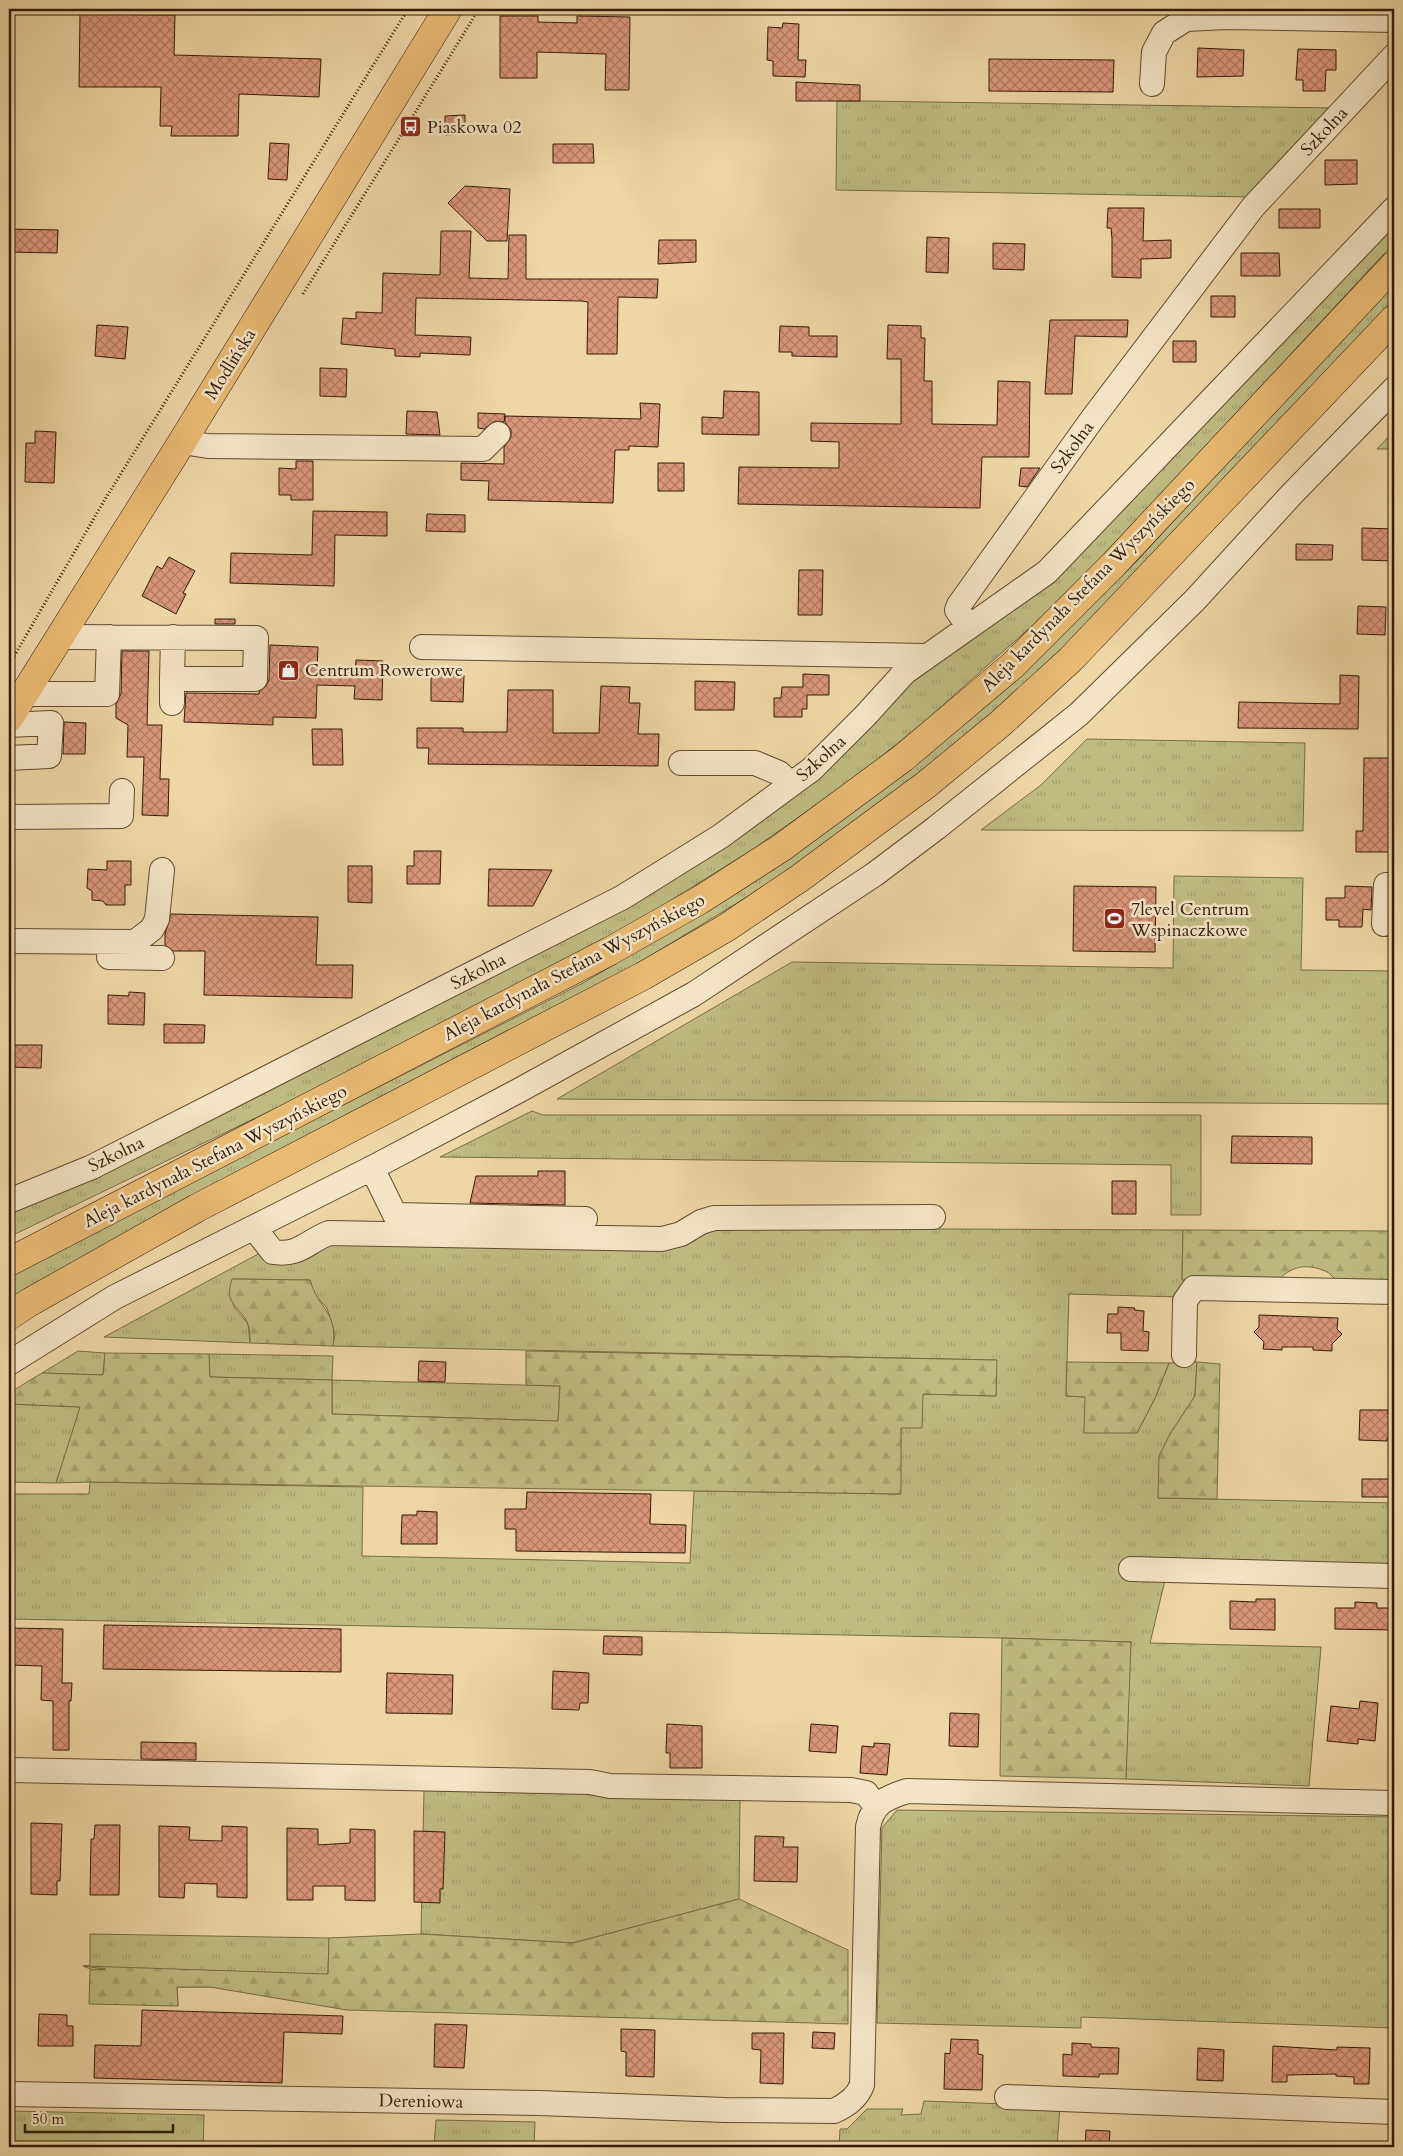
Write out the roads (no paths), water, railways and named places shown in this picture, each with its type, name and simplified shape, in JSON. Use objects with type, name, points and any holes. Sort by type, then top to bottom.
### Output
[{"type":"main road","name":"Modlińska","points":[[9,718],[182,442],[448,9]]},
{"type":"main road","name":"Aleja kardynała Stefana Wyszyńskiego","points":[[9,1262],[610,952],[700,900],[781,848],[903,758],[1013,665],[1121,557],[1394,265]]},
{"type":"main road","name":"Aleja kardynała Stefana Wyszyńskiego","points":[[9,1316],[30,1302],[197,1208],[643,976],[726,928],[800,878],[927,784],[1001,723],[1071,659],[1394,319]]},
{"type":"street","points":[[1152,84],[1154,52],[1164,33],[1186,19],[1226,17],[1394,20]]},
{"type":"street","name":"Szkolna","points":[[9,1201],[92,1166],[623,897],[720,836],[812,769],[865,716],[904,672],[969,627],[959,615],[957,610],[959,605],[1093,418],[1252,207],[1394,56]]},
{"type":"street","points":[[969,627],[1047,572],[1394,209]]},
{"type":"street","points":[[9,1363],[115,1297],[372,1168],[518,1091],[694,994],[875,874],[1079,714],[1195,600],[1291,495],[1394,390]]},
{"type":"street","points":[[182,442],[208,446],[483,449],[498,434]]},
{"type":"street","points":[[59,636],[256,638],[256,679],[172,679]]},
{"type":"street","points":[[24,694],[107,694],[109,637]]},
{"type":"street","points":[[172,703],[173,637]]},
{"type":"street","points":[[422,647],[927,656]]},
{"type":"street","points":[[9,725],[52,723],[49,756],[9,758]]},
{"type":"street","points":[[681,762],[755,763],[779,773],[791,784]]},
{"type":"street","points":[[9,817],[121,816],[122,791]]},
{"type":"street","points":[[9,941],[135,942],[152,929],[157,918],[162,870]]},
{"type":"street","points":[[1384,924],[1386,885],[1394,885]]},
{"type":"street","points":[[9,954],[162,958]]},
{"type":"street","points":[[372,1168],[395,1215],[585,1219]]},
{"type":"street","points":[[254,1228],[273,1252],[284,1253],[297,1251],[329,1233],[662,1239],[681,1234],[700,1222],[714,1218],[933,1217]]},
{"type":"street","points":[[1184,1355],[1185,1300],[1194,1288],[1394,1292]]},
{"type":"street","points":[[1131,1570],[1394,1576]]},
{"type":"street","points":[[9,1770],[590,1782],[610,1786],[851,1790],[866,1794],[876,1807],[892,1796],[907,1791],[1394,1803]]},
{"type":"street","name":"Dereniowa","points":[[9,2094],[539,2103],[725,2110],[834,2111],[846,2106],[859,2094],[862,2085],[868,1827],[870,1814],[876,1807]]},
{"type":"street","points":[[1007,2097],[1394,2112]]},
{"type":"place","name":"Piaskowa 02","points":[[411,127]]},
{"type":"place","name":"Centrum Rowerowe","points":[[289,670]]},
{"type":"place","name":"7level Centrum Wspinaczkowe","points":[[1115,919]]}]
